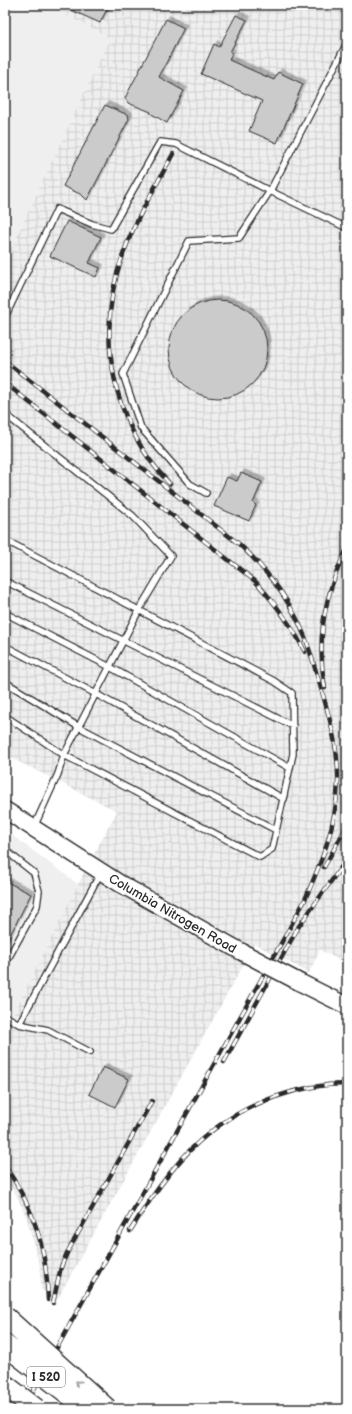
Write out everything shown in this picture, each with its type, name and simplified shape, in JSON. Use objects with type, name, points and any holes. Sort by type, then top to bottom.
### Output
[{"type":"highway","points":[[5,1317],[107,1409]]},
{"type":"highway","name":"I 520","points":[[5,1345],[88,1409]]},
{"type":"highway","name":"I 520","points":[[5,1385],[36,1409]]},
{"type":"highway","points":[[5,1401],[16,1409]]},
{"type":"street","name":"Columbia Nitrogen Road","points":[[5,810],[101,872],[158,906],[242,952],[347,1006]]},
{"type":"lane","points":[[206,493],[190,484],[141,428],[123,374],[189,241],[239,238],[270,191],[347,43]]},
{"type":"lane","points":[[5,317],[57,209],[92,224],[111,229],[160,142],[176,144],[347,228]]},
{"type":"lane","points":[[5,414],[133,516],[171,556],[139,610],[64,755],[58,774],[33,829]]},
{"type":"lane","points":[[5,540],[274,681],[292,693],[293,754],[272,849],[260,857],[64,755],[5,716]]},
{"type":"lane","points":[[5,581],[293,726]]},
{"type":"lane","points":[[5,613],[110,666],[290,768]]},
{"type":"lane","points":[[5,646],[96,694],[284,799]]},
{"type":"lane","points":[[5,682],[79,728],[276,830]]},
{"type":"lane","points":[[5,850],[34,873],[39,891],[37,906],[5,964]]},
{"type":"lane","points":[[19,1024],[101,872]]},
{"type":"lane","points":[[5,1016],[19,1024],[48,1030],[90,1052]]},
{"type":"shaded area","points":[[5,5],[47,5],[110,38],[5,261]]},
{"type":"shaded area","points":[[47,5],[347,5],[347,964],[320,950],[309,973],[255,944],[57,1300],[41,1289],[40,1268],[27,1219],[17,1196],[5,1178],[5,1031],[78,884],[117,811],[5,755],[5,261],[110,38]]},
{"type":"shaded area","points":[[5,830],[78,884],[5,1031]]},
{"type":"building","points":[[60,5],[109,5],[100,23]]},
{"type":"building","points":[[236,15],[247,20],[230,52],[232,53],[229,60],[274,80],[278,72],[303,84],[277,143],[249,131],[262,101],[201,74],[214,44],[219,47]]},
{"type":"building","points":[[166,19],[184,28],[159,77],[184,91],[167,123],[150,113],[151,112],[128,103],[125,98]]},
{"type":"building","points":[[105,105],[128,115],[129,119],[87,200],[82,195],[63,186]]},
{"type":"building","points":[[67,221],[101,237],[89,263],[100,268],[96,277],[50,256]]},
{"type":"building","points":[[218,300],[237,304],[253,314],[263,330],[267,349],[263,368],[253,384],[237,394],[218,398],[199,394],[183,384],[173,368],[169,349],[173,330],[183,314],[199,304]]},
{"type":"building","points":[[241,473],[262,482],[253,503],[256,505],[249,521],[214,506],[227,477],[237,481]]},
{"type":"building","points":[[5,881],[31,894],[5,945]]},
{"type":"building","points":[[103,1067],[129,1079],[115,1107],[89,1094]]},
{"type":"railway","points":[[170,484],[150,460],[134,433],[122,405],[114,375],[110,344],[110,313],[115,282],[129,239],[140,214],[173,154]]},
{"type":"railway","points":[[5,361],[239,544],[268,575],[293,611],[305,637],[329,716],[334,738],[338,771],[337,799],[331,830],[316,874],[303,904]]},
{"type":"railway","points":[[5,383],[255,581],[283,615],[305,652]]},
{"type":"railway","points":[[325,688],[322,670],[322,634],[324,617],[333,582],[347,549]]},
{"type":"railway","points":[[324,867],[347,826]]},
{"type":"railway","points":[[224,1062],[299,926],[347,859]]},
{"type":"railway","points":[[23,1409],[305,900]]},
{"type":"railway","points":[[130,1231],[144,1208],[174,1168],[190,1150],[227,1120],[250,1107],[283,1094],[319,1086],[347,1084]]},
{"type":"railway","points":[[53,1303],[61,1267],[67,1253],[152,1101]]},
{"type":"railway","points":[[5,1166],[24,1197],[37,1230],[45,1263],[48,1300]]}]
